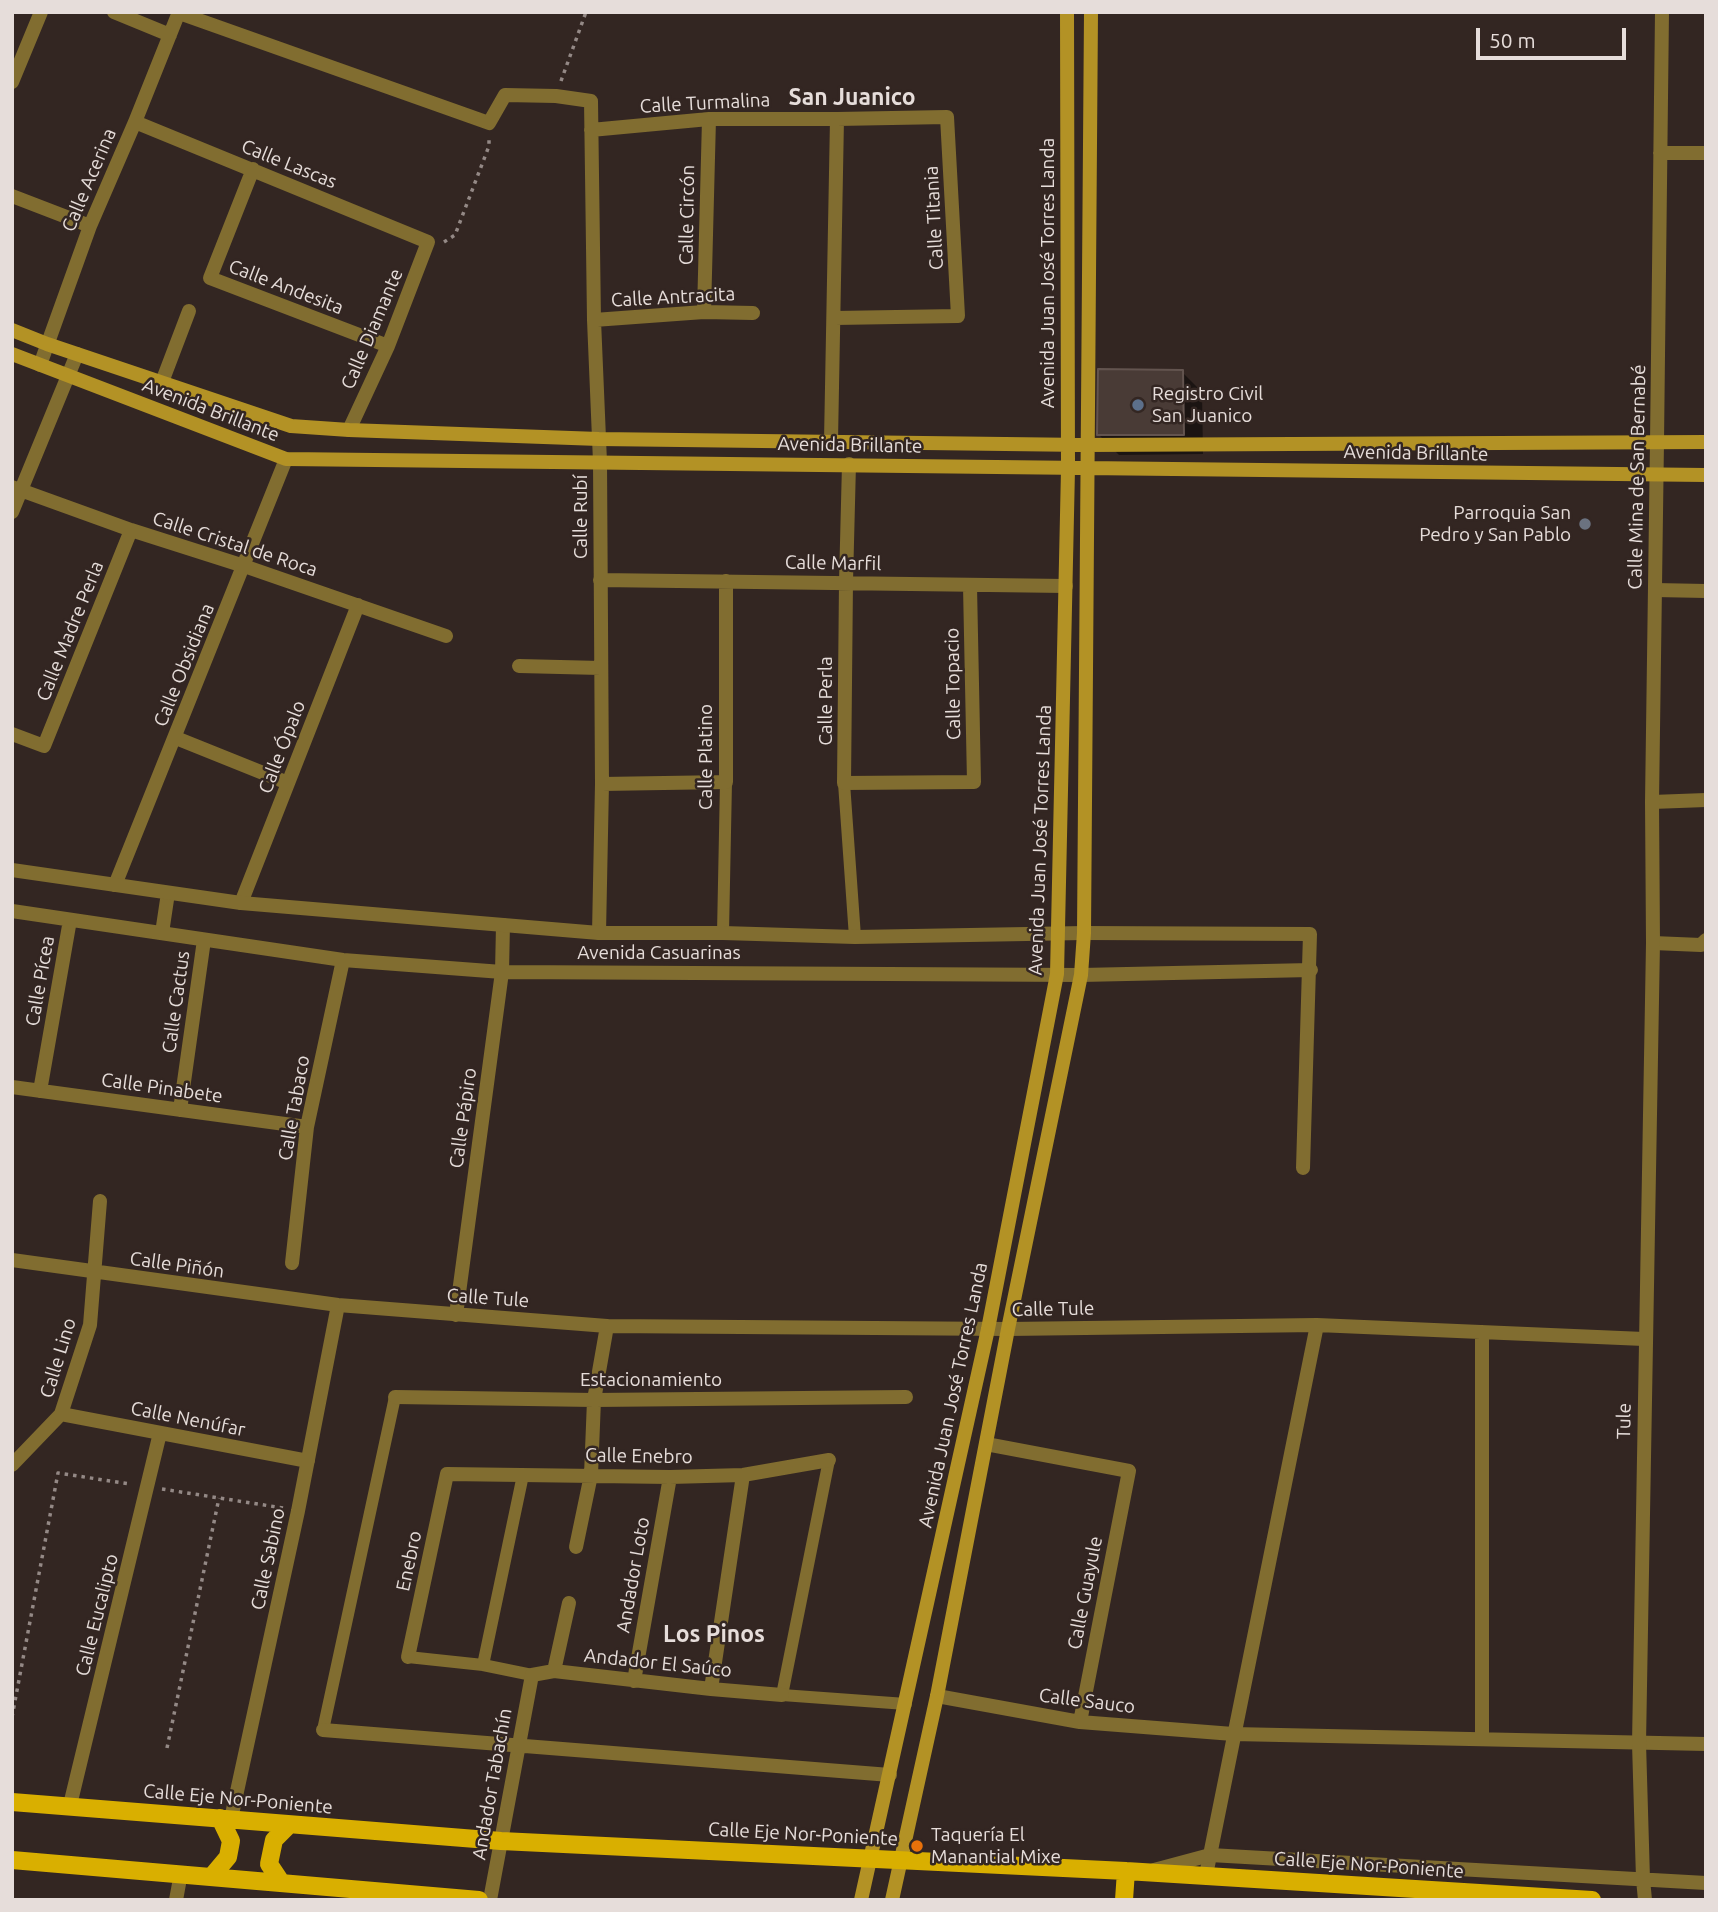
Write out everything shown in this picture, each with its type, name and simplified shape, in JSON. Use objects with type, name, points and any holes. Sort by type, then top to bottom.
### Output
[{"type":"main road","name":"Avenida Juan José Torres Landa","points":[[861,1900],[988,1329],[1057,974],[1068,469],[1067,12]]},
{"type":"main road","name":"Avenida Juan José Torres Landa","points":[[892,1900],[937,1696],[1081,975],[1084,933],[1091,12]]},
{"type":"main road","name":"Avenida Brillante","points":[[12,330],[291,426],[349,430],[599,439],[1086,445],[1706,442]]},
{"type":"main road","name":"Avenida Brillante","points":[[12,354],[286,459],[1706,475]]},
{"type":"main road","name":"Calle Eje Nor-Poniente","points":[[12,1802],[501,1841],[1206,1875],[1592,1900]]},
{"type":"main road","points":[[212,1876],[228,1857],[231,1841],[225,1819]]},
{"type":"main road","points":[[281,1882],[269,1864],[274,1840],[289,1825]]},
{"type":"main road","points":[[12,1860],[479,1900]]},
{"type":"main road","points":[[1124,1900],[1126,1871]]},
{"type":"street","points":[[12,82],[41,12]]},
{"type":"street","points":[[114,12],[170,35]]},
{"type":"street","name":"Calle Mina de San Bernabé","points":[[1653,943],[1652,802],[1662,12]]},
{"type":"street","points":[[179,13],[489,123],[505,94],[556,96]]},
{"type":"street","name":"Calle Acerina","points":[[40,365],[90,226],[179,13]]},
{"type":"street","name":"Calle Rubí","points":[[556,96],[591,101],[594,320],[600,462],[599,933]]},
{"type":"street","name":"Calle Turmalina","points":[[591,130],[709,118],[947,117]]},
{"type":"street","name":"Calle Titania","points":[[835,318],[958,316],[947,117]]},
{"type":"street","name":"Calle Circón","points":[[704,312],[709,118]]},
{"type":"street","points":[[831,441],[837,119]]},
{"type":"street","name":"Calle Lascas","points":[[135,122],[428,242]]},
{"type":"street","points":[[1660,153],[1706,153]]},
{"type":"street","name":"Calle Andesita","points":[[253,169],[210,278],[388,346]]},
{"type":"street","points":[[12,196],[90,226]]},
{"type":"street","name":"Calle Diamante","points":[[349,430],[388,346],[428,242]]},
{"type":"street","points":[[162,382],[189,311]]},
{"type":"street","name":"Calle Antracita","points":[[594,320],[704,312],[753,313]]},
{"type":"street","points":[[12,512],[17,489],[77,354]]},
{"type":"street","name":"Calle Obsidiana","points":[[115,885],[286,459]]},
{"type":"street","name":"Calle Perla","points":[[849,464],[844,783],[855,937]]},
{"type":"street","name":"Calle Cristal de Roca","points":[[17,489],[446,636]]},
{"type":"street","name":"Calle Madre Perla","points":[[12,734],[44,747],[131,530]]},
{"type":"street","name":"Calle Marfil","points":[[600,580],[1066,586]]},
{"type":"street","name":"Calle Platino","points":[[723,933],[726,581]]},
{"type":"street","name":"Calle Topacio","points":[[844,783],[974,782],[970,586]]},
{"type":"street","points":[[1656,590],[1706,591]]},
{"type":"street","name":"Calle Ópalo","points":[[241,903],[358,605]]},
{"type":"street","points":[[519,666],[601,668]]},
{"type":"street","points":[[176,738],[288,783]]},
{"type":"street","points":[[601,784],[726,782]]},
{"type":"street","points":[[1652,802],[1706,800]]},
{"type":"street","name":"Avenida Casuarinas","points":[[12,870],[241,903],[599,933],[855,937],[1084,933],[1310,934],[1311,970],[1081,975],[502,972],[343,960],[12,911]]},
{"type":"street","points":[[162,933],[168,893]]},
{"type":"street","name":"Calle Pícea","points":[[40,1091],[70,920]]},
{"type":"street","name":"Calle Pápiro","points":[[456,1315],[502,972],[503,925]]},
{"type":"street","name":"Calle Cactus","points":[[180,1110],[204,940]]},
{"type":"street","points":[[1653,943],[1701,945],[1706,940]]},
{"type":"street","name":"Tule","points":[[1645,1900],[1639,1743],[1653,943]]},
{"type":"street","name":"Calle Tabaco","points":[[292,1263],[307,1128],[343,960]]},
{"type":"street","points":[[1303,1168],[1311,970]]},
{"type":"street","name":"Calle Pinabete","points":[[12,1087],[307,1128]]},
{"type":"street","name":"Calle Lino","points":[[12,1465],[61,1414],[90,1325],[100,1201]]},
{"type":"street","name":"Calle Piñón","points":[[12,1260],[338,1305]]},
{"type":"street","name":"Calle Tule","points":[[338,1305],[607,1326],[1009,1329],[1317,1325],[1644,1339]]},
{"type":"street","name":"Calle Sabino","points":[[225,1819],[299,1511],[338,1305]]},
{"type":"street","points":[[1206,1875],[1317,1325]]},
{"type":"street","points":[[576,1548],[591,1475],[594,1400],[607,1326]]},
{"type":"street","points":[[1482,1332],[1482,1740]]},
{"type":"street","points":[[395,1397],[323,1730],[890,1775]]},
{"type":"street","name":"Estacionamiento","points":[[395,1397],[594,1400],[906,1397]]},
{"type":"street","name":"Calle Nenúfar","points":[[61,1414],[308,1461]]},
{"type":"street","name":"Calle Eucalipto","points":[[70,1805],[160,1433]]},
{"type":"street","name":"Calle Guayule","points":[[986,1444],[1129,1471],[1080,1722]]},
{"type":"street","points":[[782,1695],[829,1460]]},
{"type":"street","name":"Calle Enebro","points":[[447,1474],[670,1477],[743,1475],[829,1460]]},
{"type":"street","name":"Enebro","points":[[408,1657],[447,1474]]},
{"type":"street","points":[[482,1665],[523,1475]]},
{"type":"street","points":[[711,1689],[743,1475]]},
{"type":"street","name":"Andador Loto","points":[[634,1681],[670,1477]]},
{"type":"street","points":[[554,1671],[569,1603]]},
{"type":"street","name":"Andador El Saúco","points":[[408,1657],[482,1665],[532,1675],[554,1671],[711,1689],[906,1704]]},
{"type":"street","name":"Andador Tabachín","points":[[490,1900],[532,1675]]},
{"type":"street","name":"Calle Sauco","points":[[937,1696],[1080,1722],[1233,1734],[1706,1744]]},
{"type":"street","points":[[1147,1872],[1210,1855],[1706,1883]]},
{"type":"street","points":[[176,1900],[181,1873]]},
{"type":"path","points":[[556,96],[586,12]]},
{"type":"path","points":[[428,242],[446,242],[456,235],[489,146],[489,123]]},
{"type":"path","points":[[12,1717],[58,1473],[299,1511]]},
{"type":"path","points":[[167,1748],[219,1498]]},
{"type":"building","name":"Registro Civil San Juanico","points":[[1098,369],[1183,370],[1184,435],[1097,435]]},
{"type":"place","name":"Registro Civil San Juanico","points":[[1138,405]]},
{"type":"place","name":"Parroquia San Pedro y San Pablo","points":[[1585,524]]},
{"type":"place","name":"Taquería El Manantial Mixe","points":[[917,1846]]},
{"type":"district","name":"San Juanico","points":[[852,97]]},
{"type":"district","name":"Los Pinos","points":[[714,1634]]}]
